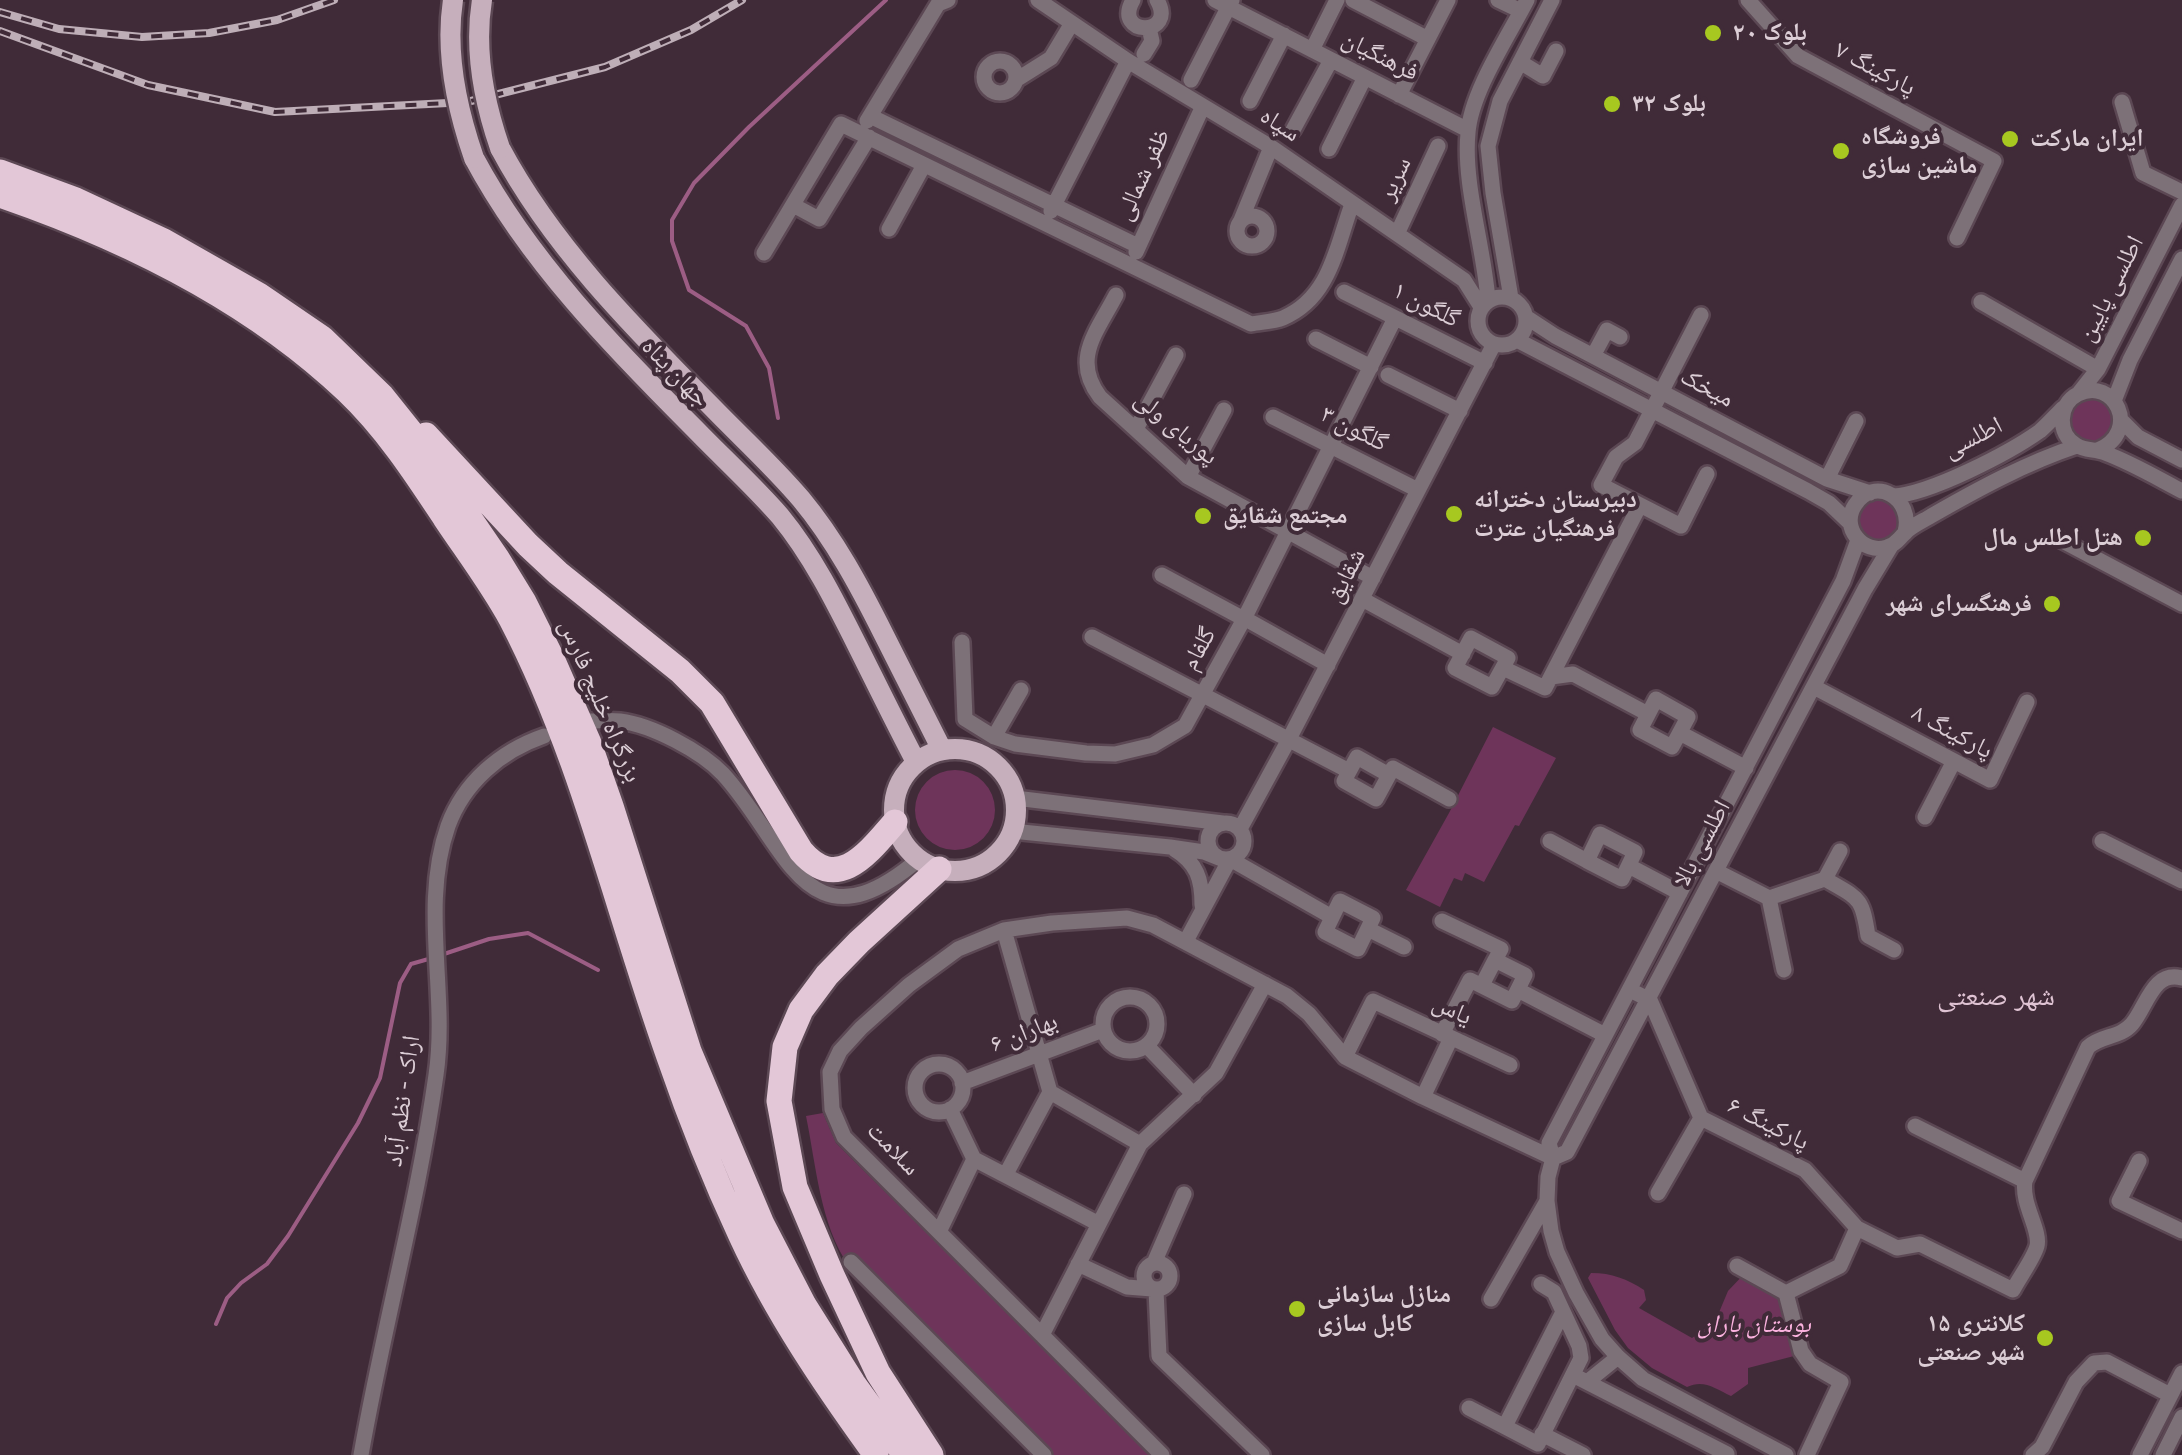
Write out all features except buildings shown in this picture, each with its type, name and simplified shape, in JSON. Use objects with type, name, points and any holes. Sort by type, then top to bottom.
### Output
[{"type":"highway","name":"بزرگراه خلیج فارس","points":[[0,172],[76,200],[164,241],[258,294],[322,338],[382,396],[410,431],[524,602],[588,742],[689,1051],[762,1224],[814,1321],[905,1455]]},
{"type":"highway","name":"بزرگراه خلیج فارس","points":[[0,195],[71,220],[140,252],[250,315],[315,362],[350,394],[394,444],[431,496],[509,616],[533,666],[590,813],[668,1056],[742,1238],[833,1396],[876,1455]]},
{"type":"highway","points":[[382,396],[438,446],[528,546],[680,671],[712,703],[800,851],[812,864],[828,870],[846,868],[868,853],[894,822]]},
{"type":"highway","points":[[929,864],[827,974],[800,1010],[785,1048],[779,1101],[795,1188],[824,1258],[878,1373],[931,1455]]},
{"type":"main road","name":"جهان پناه","points":[[454,0],[453,65],[461,121],[474,158],[494,195],[544,265],[792,533],[836,603],[916,762]]},
{"type":"main road","name":"جهان پناه","points":[[482,0],[481,62],[488,114],[518,181],[566,248],[648,340],[803,501],[862,592],[942,750]]},
{"type":"main road","points":[[942,750],[984,756],[1007,778],[1015,798],[1015,820],[1001,851],[983,864],[962,871],[929,864],[903,843],[894,822],[897,789],[902,779],[916,762],[942,750]]},
{"type":"street","points":[[793,205],[819,220],[870,116],[938,4],[948,0]]},
{"type":"street","name":"سپاه","points":[[1038,0],[1128,61],[1271,147],[1464,280],[1485,304]]},
{"type":"street","points":[[1133,0],[1128,8],[1130,19],[1138,27],[1155,23],[1176,0]]},
{"type":"street","points":[[1144,54],[1152,41],[1161,6],[1157,0]]},
{"type":"street","points":[[1312,50],[1337,0]]},
{"type":"street","points":[[1353,0],[1428,39]]},
{"type":"street","points":[[1399,94],[1448,0]]},
{"type":"street","points":[[1485,304],[1502,296],[1521,306],[1526,317],[1517,340],[1506,345],[1494,344],[1486,340],[1478,324],[1485,304],[1486,275],[1468,159],[1468,130],[1476,98],[1524,6],[1498,0]]},
{"type":"street","points":[[1512,298],[1488,146],[1500,101],[1552,0]]},
{"type":"street","name":"پارکینگ ۷","points":[[1748,0],[1798,56],[1994,161],[1956,238]]},
{"type":"street","points":[[1190,80],[1226,2]]},
{"type":"street","name":"فرهنگیان","points":[[1226,2],[1468,130]]},
{"type":"street","points":[[1016,80],[1051,58],[1072,23]]},
{"type":"street","points":[[1250,101],[1284,35]]},
{"type":"street","points":[[1520,62],[1543,76],[1556,51]]},
{"type":"street","points":[[1293,130],[1331,60]]},
{"type":"street","points":[[1045,224],[1128,61]]},
{"type":"street","points":[[1328,150],[1366,77]]},
{"type":"street","points":[[2122,102],[2143,173],[2182,192]]},
{"type":"street","name":"ظفر شمالی","points":[[1130,265],[1202,106]]},
{"type":"street","points":[[870,116],[1138,246]]},
{"type":"street","points":[[764,253],[841,124],[1251,324],[1281,318],[1311,301],[1324,282],[1352,204]]},
{"type":"street","name":"سریر","points":[[1397,234],[1438,146]]},
{"type":"street","points":[[1241,220],[1271,147]]},
{"type":"street","points":[[889,229],[924,165]]},
{"type":"street","name":"اطلسی پایین","points":[[2079,393],[2098,369],[2182,205]]},
{"type":"street","name":"اطلسی پایین","points":[[2114,401],[2130,360],[2182,259]]},
{"type":"street","name":"گلگون ۱","points":[[1344,292],[1485,363]]},
{"type":"street","name":"پوریای ولی","points":[[1116,295],[1087,352],[1088,382],[1100,397],[1188,476],[1373,578]]},
{"type":"street","points":[[1982,302],[2098,369]]},
{"type":"street","points":[[1701,314],[1635,443],[1616,457],[1601,485],[1681,526],[1707,474]]},
{"type":"street","name":"میخک","points":[[1526,317],[1827,480],[1870,493]]},
{"type":"street","name":"گلفام","points":[[994,737],[1014,744],[1115,754],[1153,745],[1186,726],[1247,620],[1396,318]]},
{"type":"street","points":[[1593,356],[1606,330],[1620,337]]},
{"type":"street","points":[[1316,338],[1371,367]]},
{"type":"street","name":"میخک","points":[[1517,340],[1829,502],[1850,523]]},
{"type":"street","name":"شقایق","points":[[1240,829],[1494,344]]},
{"type":"street","points":[[1136,430],[1176,354]]},
{"type":"street","points":[[1388,374],[1460,411]]},
{"type":"street","points":[[2098,450],[2115,439],[2121,420],[2119,410],[2114,401],[2098,391],[2079,393],[2066,405],[2062,424],[2070,440],[2077,446],[2122,460],[2182,491]]},
{"type":"street","name":"اطلسی","points":[[1894,496],[1924,490],[1984,463],[2042,430],[2066,405]]},
{"type":"street","points":[[1188,476],[1224,410]]},
{"type":"street","name":"گلگون ۳","points":[[1273,416],[1412,487]]},
{"type":"street","points":[[2121,420],[2138,437],[2182,460]]},
{"type":"street","points":[[1827,480],[1856,422]]},
{"type":"street","name":"اطلسی","points":[[1905,532],[2003,477],[2077,446]]},
{"type":"street","points":[[1870,493],[1894,496],[1907,516],[1905,532],[1897,543],[1874,548],[1858,540],[1850,523],[1855,504],[1870,493]]},
{"type":"street","points":[[1503,668],[1545,688],[1640,506]]},
{"type":"street","name":"اطلسی بالا","points":[[1786,1455],[1760,1449],[1740,1430],[1643,1379],[1602,1339],[1557,1252],[1551,1231],[1547,1201],[1553,1158],[1549,1143],[1843,581],[1858,540]]},
{"type":"street","points":[[2060,540],[2182,604]]},
{"type":"street","name":"اطلسی بالا","points":[[1553,1158],[1567,1152],[1891,546]]},
{"type":"street","points":[[1162,575],[1328,665]]},
{"type":"street","points":[[1362,599],[1463,654]]},
{"type":"street","points":[[1092,637],[1349,771]]},
{"type":"street","points":[[1471,638],[1508,658],[1503,668],[1492,688],[1456,668],[1471,638]]},
{"type":"street","points":[[962,642],[965,719],[994,737],[1021,690]]},
{"type":"street","points":[[1551,677],[1573,674],[1648,714]]},
{"type":"street","name":"پارکینگ ۸","points":[[1814,687],[1990,780],[2027,702]]},
{"type":"street","points":[[1656,699],[1688,717],[1672,748],[1640,730],[1648,714],[1656,699]]},
{"type":"street","points":[[589,722],[622,721],[699,754],[722,774],[804,881],[823,894],[842,898],[862,895],[929,864]]},
{"type":"street","points":[[1680,732],[1746,768]]},
{"type":"street","name":"اراک - نظم آباد","points":[[362,1455],[437,1072],[440,1016],[435,915],[444,839],[456,808],[488,766],[524,743],[544,736]]},
{"type":"street","points":[[1389,775],[1356,757],[1344,781],[1376,798],[1393,768],[1449,799]]},
{"type":"street","points":[[1925,817],[1954,762]]},
{"type":"street","points":[[1012,831],[1170,846],[1224,858],[1237,856],[1244,840],[1240,829],[1230,824],[1015,798]]},
{"type":"street","points":[[1223,823],[1213,829],[1208,839],[1210,850],[1332,917]]},
{"type":"street","points":[[1550,841],[1586,860],[1622,878],[1636,852],[1600,834],[1586,860]]},
{"type":"street","points":[[2102,841],[2182,881]]},
{"type":"street","points":[[1170,846],[1194,865],[1202,888],[1202,909]]},
{"type":"street","points":[[1716,870],[1769,898],[1825,878],[1840,851]]},
{"type":"street","points":[[1224,858],[1186,941],[1287,996],[1310,1014],[1345,1057],[1553,1158]]},
{"type":"street","points":[[1628,866],[1680,893]]},
{"type":"street","points":[[1825,878],[1860,900],[1868,936],[1894,950]]},
{"type":"street","points":[[1769,898],[1784,970]]},
{"type":"street","points":[[1340,901],[1374,918],[1368,930],[1358,949],[1325,932],[1340,901]]},
{"type":"street","name":"سلامت","points":[[1162,1455],[844,1136],[832,1109],[830,1072],[840,1051],[909,985],[958,949],[1004,930],[1052,922],[1126,918],[1153,925],[1186,941]]},
{"type":"street","points":[[1442,921],[1501,949],[1482,986]]},
{"type":"street","points":[[1004,930],[1050,1092],[1140,1144]]},
{"type":"street","points":[[1368,930],[1404,947]]},
{"type":"street","points":[[1424,1097],[1470,980],[1512,1001],[1526,975],[1495,960]]},
{"type":"street","points":[[1786,1294],[1840,1266],[1857,1228],[1897,1248],[1920,1244],[2013,1290],[2038,1245],[2023,1193],[2024,1181],[2088,1046],[2127,1029],[2164,978],[2182,978]]},
{"type":"street","points":[[1042,1336],[1140,1144],[1216,1073],[1266,984]]},
{"type":"street","points":[[1518,990],[1606,1035]]},
{"type":"street","points":[[1630,990],[1650,1000]]},
{"type":"street","points":[[1126,996],[1151,1006],[1157,1031],[1147,1046],[1121,1050],[1107,1038],[1102,1021],[1110,1004],[1126,996]]},
{"type":"street","name":"پارکینگ ۶","points":[[1650,1000],[1701,1118],[1805,1170],[1857,1228]]},
{"type":"street","name":"یاس","points":[[1345,1057],[1373,1001],[1510,1065]]},
{"type":"street","name":"بهاران ۶","points":[[962,1082],[1103,1030]]},
{"type":"street","points":[[1147,1046],[1194,1094]]},
{"type":"street","points":[[940,1064],[954,1069],[962,1082],[961,1098],[950,1109],[934,1111],[921,1103],[916,1080],[926,1068],[940,1064]]},
{"type":"street","points":[[1006,1174],[1050,1092]]},
{"type":"street","points":[[950,1109],[974,1158],[1099,1224]]},
{"type":"street","points":[[1658,1192],[1701,1118]]},
{"type":"street","points":[[1914,1126],[2024,1181]]},
{"type":"street","points":[[939,1232],[974,1158]]},
{"type":"street","points":[[2139,1161],[2119,1201],[2182,1231]]},
{"type":"street","points":[[1078,1264],[1127,1287],[1165,1287],[1170,1275],[1166,1267],[1154,1263],[1184,1194]]},
{"type":"street","points":[[1491,1299],[1547,1201]]},
{"type":"street","points":[[850,1262],[1044,1455]]},
{"type":"street","points":[[1737,1266],[1786,1294],[1804,1359],[1841,1382],[1807,1455]]},
{"type":"street","points":[[1540,1284],[1554,1292],[1579,1346],[1580,1378]]},
{"type":"street","points":[[1154,1289],[1159,1356],[1262,1455]]},
{"type":"street","points":[[1505,1426],[1563,1312]]},
{"type":"street","points":[[1470,1408],[1538,1444],[1580,1378],[1618,1358]]},
{"type":"street","points":[[2033,1455],[2042,1446],[2076,1382],[2094,1363],[2107,1362],[2170,1395]]},
{"type":"street","points":[[2140,1455],[2182,1373]]},
{"type":"street","points":[[1580,1378],[1727,1454],[1740,1430]]},
{"type":"street","points":[[2162,1455],[2182,1418]]},
{"type":"street","points":[[1542,1434],[1579,1454]]},
{"type":"green space","points":[[2092,398],[2107,405],[2114,420],[2107,435],[2092,442],[2077,435],[2070,420],[2077,405]]},
{"type":"green space","points":[[1878,499],[1893,505],[1899,520],[1893,535],[1878,541],[1863,535],[1857,520],[1863,505]]},
{"type":"green space","points":[[1493,727],[1556,758],[1484,882],[1465,873],[1462,881],[1454,878],[1440,907],[1406,890]]},
{"type":"green space","points":[[955,770],[970,773],[983,782],[992,795],[992,825],[983,838],[970,847],[955,850],[940,847],[927,838],[918,825],[915,810],[918,795],[927,782],[940,773]]},
{"type":"green space","points":[[823,1113],[836,1143],[1151,1455],[1038,1455],[849,1266],[825,1213],[806,1116]]},
{"type":"green space","name":"بوستان باران","points":[[1747,1271],[1781,1299],[1793,1325],[1797,1348],[1794,1356],[1748,1368],[1748,1384],[1731,1396],[1704,1384],[1687,1387],[1652,1368],[1628,1348],[1615,1330],[1588,1278],[1591,1273],[1606,1274],[1638,1286],[1644,1290],[1646,1300],[1639,1308],[1692,1338],[1715,1322],[1728,1291]]},
{"type":"waterway","points":[[778,418],[769,368],[746,326],[689,290],[672,241],[672,220],[694,183],[886,0]]},
{"type":"waterway","points":[[441,955],[489,939],[528,933],[598,970]]},
{"type":"waterway","points":[[216,1324],[227,1298],[267,1264],[288,1236],[358,1123],[380,1078],[400,983],[411,964],[432,958]]},
{"type":"railway","points":[[0,12],[59,29],[142,37],[209,33],[277,20],[334,0]]},
{"type":"railway","points":[[0,31],[148,85],[275,112],[467,102],[605,67],[691,30],[742,0]]},
{"type":"place","name":"بلوک ۲۰","points":[[1713,33]]},
{"type":"place","name":"بلوک ۳۲","points":[[1612,104]]},
{"type":"place","name":"ایران مارکت","points":[[2010,139]]},
{"type":"place","name":"فروشگاه ماشین سازی","points":[[1841,151]]},
{"type":"place","name":"دبیرستان دخترانه فرهنگیان عترت","points":[[1454,514]]},
{"type":"place","name":"مجتمع شقایق","points":[[1203,516]]},
{"type":"place","name":"هتل اطلس مال","points":[[2143,538]]},
{"type":"place","name":"فرهنگسرای شهر","points":[[2052,604]]},
{"type":"place","name":"منازل سازمانی کابل سازی","points":[[1297,1309]]},
{"type":"place","name":"کلانتری ۱۵ شهر صنعتی","points":[[2045,1338]]},
{"type":"district","name":"شهر صنعتی","points":[[1996,997]]}]
